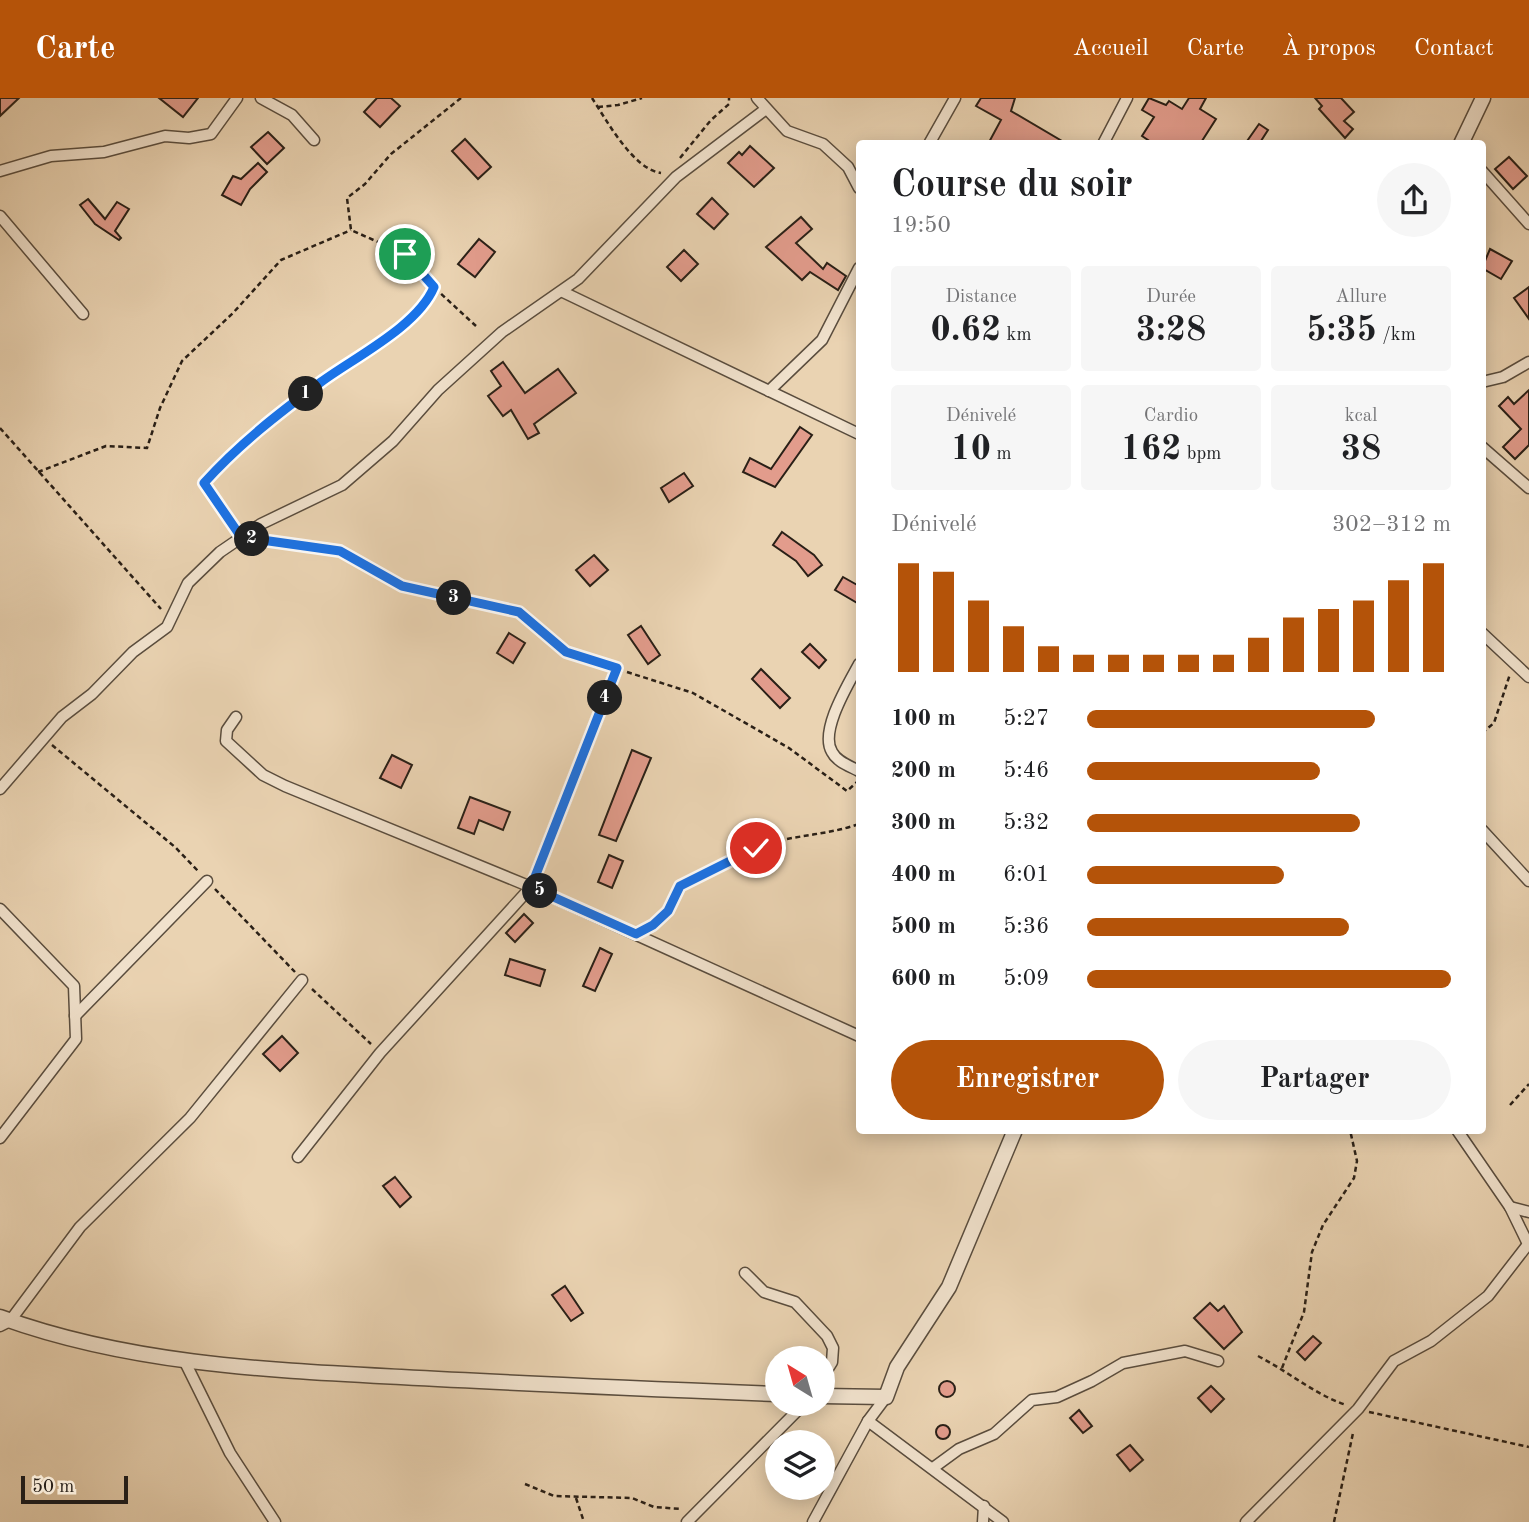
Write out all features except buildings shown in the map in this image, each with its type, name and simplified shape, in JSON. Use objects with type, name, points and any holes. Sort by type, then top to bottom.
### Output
[{"type":"street","points":[[0,172],[41,158],[104,152],[164,136],[190,138],[211,134],[237,98]]},
{"type":"street","points":[[261,98],[292,115],[314,140]]},
{"type":"street","points":[[757,98],[788,131],[823,144],[848,167],[856,182]]},
{"type":"street","points":[[931,140],[956,98]]},
{"type":"street","points":[[1106,140],[1127,98]]},
{"type":"street","points":[[1463,140],[1483,98]]},
{"type":"street","points":[[0,789],[62,716],[92,694],[133,653],[172,620],[188,583],[220,552],[261,524],[342,485],[393,441],[438,390],[502,332],[563,292],[676,177],[766,109]]},
{"type":"street","points":[[1486,176],[1529,224]]},
{"type":"street","points":[[0,216],[83,314]]},
{"type":"street","points":[[769,391],[822,340],[856,274]]},
{"type":"street","points":[[563,292],[856,432]]},
{"type":"street","points":[[1486,381],[1503,377],[1529,362]]},
{"type":"street","points":[[1486,450],[1529,488]]},
{"type":"street","points":[[1486,637],[1529,677]]},
{"type":"street","points":[[298,1157],[380,1053],[531,887],[617,668]]},
{"type":"street","points":[[856,670],[835,712],[829,746],[836,758],[856,769]]},
{"type":"street","points":[[236,717],[227,730],[226,741],[263,775],[322,803],[531,887],[856,1035]]},
{"type":"street","points":[[1486,834],[1529,881]]},
{"type":"street","points":[[75,1016],[207,881]]},
{"type":"street","points":[[0,909],[74,986],[76,1039],[0,1138]]},
{"type":"street","points":[[302,980],[190,1118],[80,1227],[3,1321],[109,1348],[185,1362],[330,1373],[765,1393]]},
{"type":"street","points":[[813,1522],[868,1421],[886,1397],[897,1367],[949,1287],[1013,1134]]},
{"type":"street","points":[[1246,1522],[1358,1409],[1394,1362],[1431,1341],[1488,1296],[1529,1244],[1510,1207],[1460,1134]]},
{"type":"street","points":[[1510,1207],[1529,1212]]},
{"type":"street","points":[[745,1273],[764,1292],[795,1302],[827,1336],[832,1346]]},
{"type":"street","points":[[933,1468],[959,1449],[995,1434],[1032,1401],[1056,1397],[1123,1363],[1185,1351],[1218,1361]]},
{"type":"street","points":[[185,1362],[230,1453],[275,1522]]},
{"type":"street","points":[[835,1396],[886,1397]]},
{"type":"street","points":[[687,1522],[792,1416]]},
{"type":"street","points":[[868,1421],[1003,1522]]},
{"type":"street","points":[[983,1522],[985,1506]]},
{"type":"path","points":[[351,230],[347,198],[365,184],[391,154],[461,98]]},
{"type":"path","points":[[592,98],[638,162],[652,172],[668,174]]},
{"type":"path","points":[[598,107],[618,106],[642,98]]},
{"type":"path","points":[[675,165],[711,120],[729,104],[729,98]]},
{"type":"path","points":[[38,472],[106,446],[147,448],[160,408],[182,361],[233,313],[281,260],[351,230],[405,254],[434,287],[476,326]]},
{"type":"path","points":[[434,287],[428,302],[396,331],[365,350],[254,433],[204,483],[241,537],[340,551],[402,586],[519,612],[566,652],[693,693],[789,748],[847,791],[856,782]]},
{"type":"path","points":[[0,428],[172,620]]},
{"type":"path","points":[[1486,730],[1494,723],[1513,661]]},
{"type":"path","points":[[44,738],[175,847],[302,980],[380,1053]]},
{"type":"path","points":[[636,934],[653,925],[668,911],[680,886],[695,881],[726,862],[766,844],[856,825]]},
{"type":"path","points":[[1510,1105],[1529,1084]]},
{"type":"path","points":[[1282,1368],[1304,1312],[1312,1252],[1323,1225],[1354,1178],[1357,1161],[1351,1134]]},
{"type":"path","points":[[1258,1356],[1282,1368],[1322,1397],[1358,1409],[1529,1447]]},
{"type":"path","points":[[1334,1522],[1358,1409]]},
{"type":"path","points":[[526,1484],[554,1496],[632,1498],[654,1507],[681,1509],[702,1505]]},
{"type":"path","points":[[576,1498],[584,1522]]},
{"type":"route","points":[[405,254],[434,287],[428,302],[396,331],[365,350],[254,433],[226,458],[204,483],[241,537],[340,551],[402,586],[519,612],[566,652],[617,668],[531,887],[636,934],[653,925],[668,911],[680,886],[695,881],[756,848]]}]
